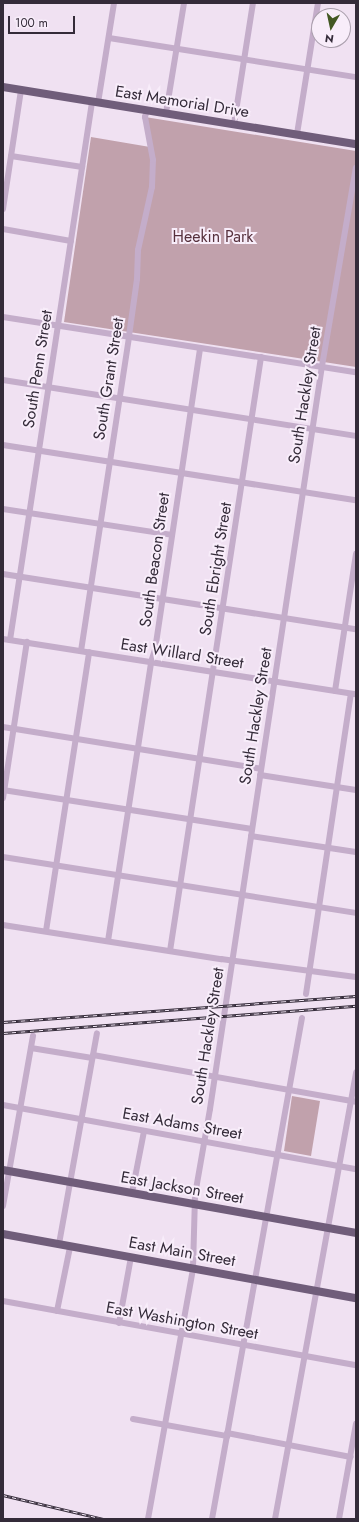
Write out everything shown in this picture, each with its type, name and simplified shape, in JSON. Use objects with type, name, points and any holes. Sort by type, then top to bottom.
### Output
[{"type":"main road","name":"East Memorial Drive","points":[[3,87],[356,144]]},
{"type":"main road","name":"East Jackson Street","points":[[6,1171],[356,1234]]},
{"type":"main road","name":"East Main Street","points":[[3,1234],[356,1298]]},
{"type":"street","name":"South Penn Street","points":[[10,640],[82,168],[109,38],[114,3]]},
{"type":"street","points":[[166,113],[184,3]]},
{"type":"street","points":[[234,124],[253,3]]},
{"type":"street","points":[[297,134],[318,3]]},
{"type":"street","points":[[109,38],[356,77]]},
{"type":"street","points":[[3,209],[21,90]]},
{"type":"street","name":"South Grant Street","points":[[81,651],[129,336],[137,279],[138,250],[152,187],[153,160],[146,110]]},
{"type":"street","points":[[11,156],[82,168]]},
{"type":"street","name":"South Hackley Street","points":[[148,1519],[193,1268],[194,1204],[215,1077],[322,366],[356,168]]},
{"type":"street","points":[[3,229],[71,241]]},
{"type":"street","points":[[3,317],[356,372]]},
{"type":"street","name":"South Beacon Street","points":[[108,941],[151,662],[155,650],[200,348]]},
{"type":"street","name":"South Ebright Street","points":[[170,951],[261,357]]},
{"type":"street","points":[[3,380],[356,436]]},
{"type":"street","points":[[3,445],[356,500]]},
{"type":"street","points":[[3,509],[172,535]]},
{"type":"street","points":[[335,691],[356,554]]},
{"type":"street","points":[[3,574],[356,629]]},
{"type":"street","name":"East Willard Street","points":[[3,639],[354,694]]},
{"type":"street","points":[[3,798],[27,642]]},
{"type":"street","points":[[46,931],[89,652]]},
{"type":"street","points":[[306,994],[337,787],[354,694]]},
{"type":"street","points":[[3,727],[199,759],[356,790]]},
{"type":"street","points":[[4,790],[190,819],[328,848],[356,852]]},
{"type":"street","points":[[3,857],[356,913]]},
{"type":"street","points":[[3,924],[170,951],[356,977]]},
{"type":"street","points":[[212,1519],[302,1018]]},
{"type":"street","points":[[59,1244],[97,1033]]},
{"type":"street","points":[[3,1206],[6,1171],[21,1109],[33,1036]]},
{"type":"street","points":[[31,1048],[93,1056],[353,1102]]},
{"type":"street","points":[[275,1519],[327,1229],[353,1102],[356,1072]]},
{"type":"street","name":"East Adams Street","points":[[3,1105],[356,1169]]},
{"type":"street","points":[[132,1193],[144,1131]]},
{"type":"street","points":[[57,1311],[70,1247]]},
{"type":"street","points":[[119,1322],[131,1258]]},
{"type":"street","name":"East Washington Street","points":[[3,1301],[356,1365]]},
{"type":"street","points":[[133,1419],[165,1426],[227,1435],[351,1457]]},
{"type":"street","points":[[340,1519],[356,1424]]},
{"type":"green space","name":"Heekin Park","points":[[145,117],[356,151],[356,367],[64,322],[91,137],[150,147]]},
{"type":"green space","points":[[292,1096],[320,1101],[311,1156],[284,1151]]},
{"type":"railway","points":[[3,1022],[356,996]]},
{"type":"railway","points":[[3,1033],[356,1006]]},
{"type":"railway","points":[[3,1495],[104,1519]]}]
